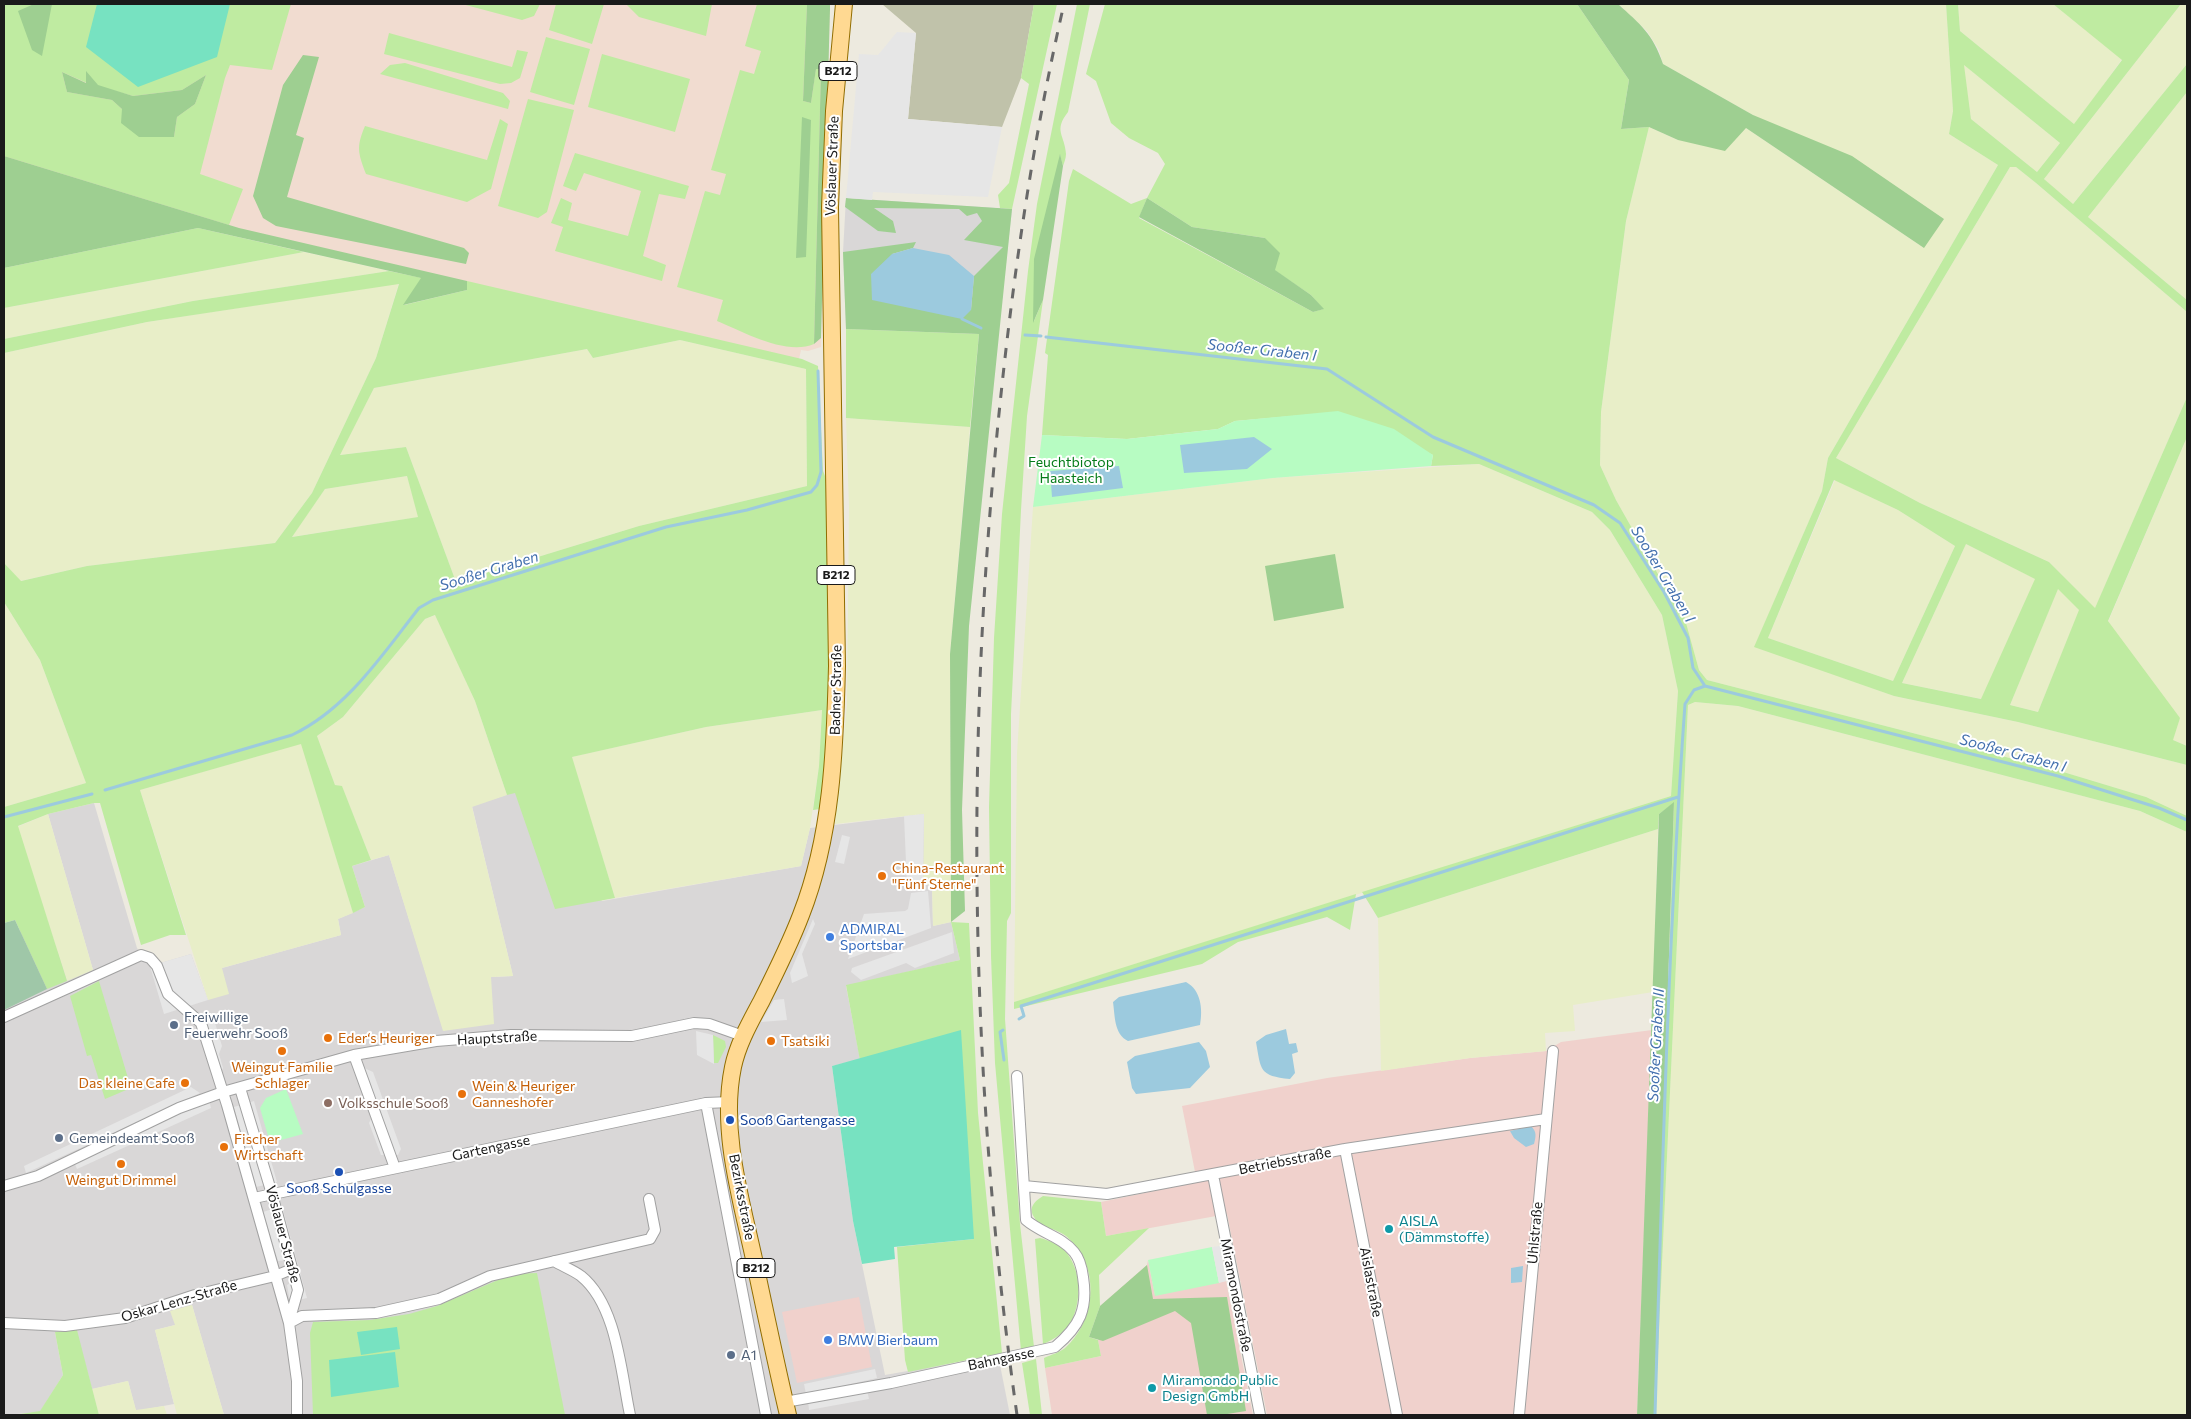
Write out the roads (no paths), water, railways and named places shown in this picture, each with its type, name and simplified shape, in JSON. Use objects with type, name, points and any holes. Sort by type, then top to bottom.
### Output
[{"type":"main road","name":"Vöslauer Straße","points":[[831,328],[830,207],[833,130],[844,4]]},
{"type":"main road","name":"Badner Straße","points":[[744,1036],[802,914],[820,851],[831,784],[837,666],[831,328]]},
{"type":"main road","name":"Bezirksstraße","points":[[744,1036],[733,1067],[730,1102],[731,1133],[737,1179],[786,1409]]},
{"type":"street","name":"Vöslauer Straße","points":[[4,1017],[146,957],[157,966],[168,994],[201,1023],[223,1092],[289,1323],[297,1381],[297,1415]]},
{"type":"street","name":"Hauptstraße","points":[[4,1186],[38,1176],[180,1108],[223,1092],[354,1055],[436,1041],[511,1036],[632,1036],[694,1024],[709,1024],[744,1036]]},
{"type":"street","name":"Uhlstraße","points":[[1519,1415],[1553,1051]]},
{"type":"street","points":[[354,1055],[395,1168]]},
{"type":"street","points":[[1017,1076],[1024,1186]]},
{"type":"street","name":"Vöslauer Straße","points":[[240,1088],[272,1194],[298,1290],[289,1323]]},
{"type":"street","points":[[706,1102],[766,1415]]},
{"type":"street","name":"Gartengasse","points":[[254,1198],[706,1102],[730,1102]]},
{"type":"street","name":"Betriebsstraße","points":[[1024,1186],[1107,1194],[1345,1149],[1546,1119]]},
{"type":"street","name":"Aislastraße","points":[[1345,1149],[1397,1415]]},
{"type":"street","name":"Miramondostraße","points":[[1213,1175],[1260,1415]]},
{"type":"street","name":"Bahngasse","points":[[786,1409],[891,1383],[1055,1347],[1069,1336],[1079,1321],[1084,1308],[1085,1291],[1082,1270],[1075,1252],[1059,1239],[1038,1230],[1026,1220],[1024,1186]]},
{"type":"street","points":[[289,1323],[302,1316],[376,1314],[440,1299],[490,1276],[650,1239],[655,1230],[649,1198]]},
{"type":"street","points":[[554,1261],[581,1276],[597,1294],[611,1322],[630,1415]]},
{"type":"street","name":"Oskar Lenz-Straße","points":[[4,1323],[65,1326],[125,1318],[196,1295],[275,1276],[292,1269]]},
{"type":"water","points":[[913,248],[949,255],[974,276],[971,310],[962,319],[872,300],[871,274],[892,254]]},
{"type":"water","points":[[1254,437],[1272,449],[1247,469],[1184,473],[1180,445]]},
{"type":"water","points":[[1119,466],[1123,488],[1052,497],[1050,471]]},
{"type":"water","points":[[1186,982],[1195,990],[1200,1001],[1200,1025],[1128,1041],[1123,1038],[1116,1024],[1113,1002],[1119,997]]},
{"type":"water","points":[[1286,1029],[1289,1044],[1296,1043],[1298,1052],[1292,1054],[1295,1073],[1290,1079],[1272,1076],[1263,1070],[1256,1042],[1266,1035]]},
{"type":"water","points":[[1199,1042],[1206,1051],[1210,1067],[1190,1088],[1136,1094],[1132,1088],[1127,1062],[1135,1056]]},
{"type":"water","points":[[1531,1126],[1535,1132],[1535,1141],[1534,1144],[1526,1147],[1514,1138],[1510,1131]]},
{"type":"water","points":[[1523,1266],[1522,1282],[1511,1283],[1511,1268]]},
{"type":"waterway","name":"Sooßer Graben","points":[[962,319],[981,328]]},
{"type":"waterway","name":"Sooßer Graben","points":[[1025,335],[1041,336]]},
{"type":"waterway","name":"Sooßer Graben I","points":[[1046,337],[1327,369],[1433,437],[1594,505],[1620,523],[1664,592],[1688,638],[1693,668],[1705,686],[2058,776],[2159,808],[2187,820]]},
{"type":"waterway","name":"Sooßer Graben","points":[[105,790],[292,735],[312,724],[347,696],[377,662],[419,608],[433,600],[666,527],[747,510],[811,492],[817,485],[821,472],[818,371]]},
{"type":"waterway","name":"Sooßer Graben II","points":[[1655,1415],[1670,971],[1685,704],[1694,690],[1705,686]]},
{"type":"waterway","name":"Sooßer Graben","points":[[4,817],[92,794]]},
{"type":"waterway","points":[[1019,1019],[1024,1016],[1021,1006],[1678,797]]},
{"type":"waterway","points":[[1003,1030],[1000,1032],[1004,1060]]},
{"type":"railway","points":[[1017,1415],[1002,1296],[990,1176],[982,1056],[977,816],[979,695],[985,575],[995,455],[1014,285],[1031,171],[1064,4]]},
{"type":"place","name":"China-Restaurant \"Fünf Sterne\"","points":[[882,876]]},
{"type":"place","name":"ADMIRAL Sportsbar","points":[[830,937]]},
{"type":"place","name":"Freiwillige Feuerwehr Sooß","points":[[174,1025]]},
{"type":"place","name":"Eder‘s Heuriger","points":[[328,1038]]},
{"type":"place","name":"Tsatsiki","points":[[771,1041]]},
{"type":"place","name":"Weingut Familie Schlager","points":[[282,1051]]},
{"type":"place","name":"Das kleine Cafe","points":[[185,1083]]},
{"type":"place","name":"Wein & Heuriger Ganneshofer","points":[[462,1094]]},
{"type":"place","name":"Volksschule Sooß","points":[[328,1103]]},
{"type":"place","name":"Sooß Gartengasse","points":[[730,1120]]},
{"type":"place","name":"Gemeindeamt Sooß","points":[[59,1138]]},
{"type":"place","name":"Fischer Wirtschaft","points":[[224,1147]]},
{"type":"place","name":"Weingut Drimmel","points":[[121,1164]]},
{"type":"place","name":"Sooß Schulgasse","points":[[339,1172]]},
{"type":"place","name":"AISLA (Dämmstoffe)","points":[[1389,1229]]},
{"type":"place","name":"BMW Bierbaum","points":[[828,1340]]},
{"type":"place","name":"A1","points":[[731,1355]]},
{"type":"place","name":"Miramondo Public Design GmbH","points":[[1152,1388]]},
{"type":"park label","name":"Feuchtbiotop Haasteich","points":[[1071,470]]}]
